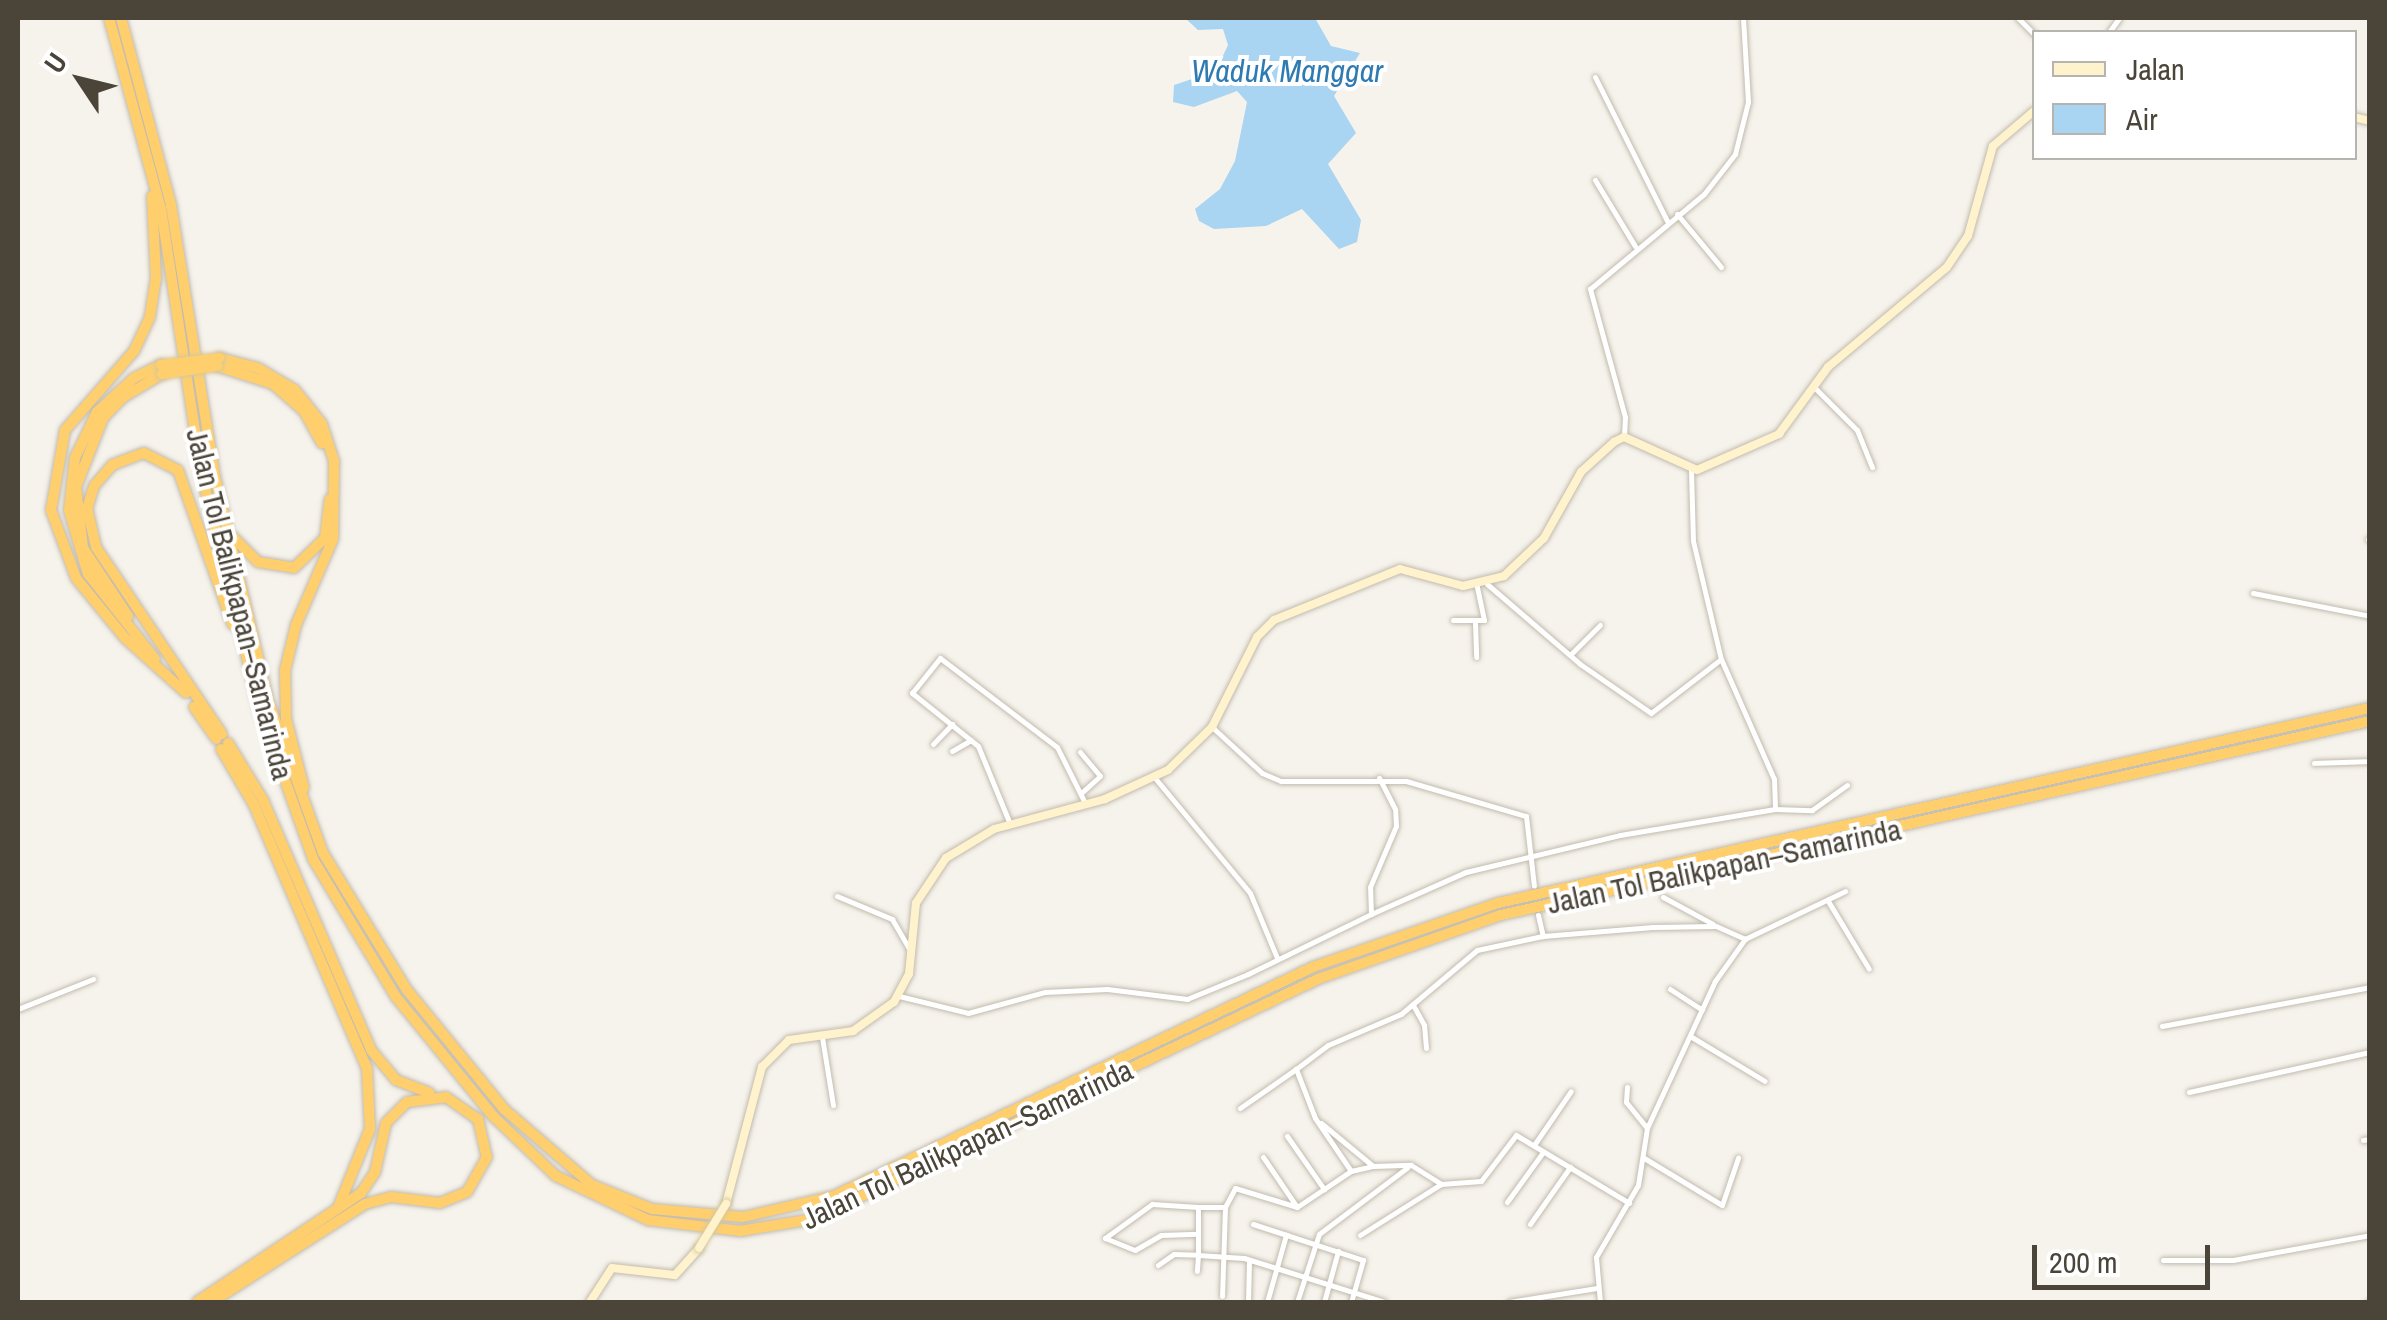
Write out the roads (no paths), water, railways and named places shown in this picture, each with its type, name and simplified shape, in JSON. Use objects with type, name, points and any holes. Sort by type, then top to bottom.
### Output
[{"type":"highway","name":"Jalan Tol Balikpapan–Samarinda","points":[[109,18],[142,132],[177,290],[202,476],[248,663],[312,859],[425,1037],[556,1176],[615,1210],[710,1230],[813,1219],[1402,945],[1501,915],[2370,721]]},
{"type":"highway","name":"Jalan Tol Balikpapan–Samarinda","points":[[121,18],[171,205],[228,528],[269,703],[323,853],[438,1032],[565,1166],[605,1192],[652,1209],[743,1218],[834,1196],[1398,934],[1498,903],[2370,708]]},
{"type":"highway","points":[[142,132],[156,235],[150,317],[134,351],[65,430],[51,510],[76,578],[125,638],[188,691]]},
{"type":"highway","points":[[188,691],[92,568],[75,509],[82,460],[103,418],[122,398],[162,370],[218,362],[258,368],[295,390],[322,424],[334,462],[333,540],[296,625],[284,682],[290,734],[323,853]]},
{"type":"highway","points":[[218,362],[256,375],[290,396],[316,429],[330,486],[325,538],[294,568],[258,562],[228,528]]},
{"type":"highway","points":[[212,1302],[365,1204],[391,1197],[440,1204],[467,1192],[484,1167],[486,1138],[472,1111],[446,1097],[404,1086],[371,1050],[263,800],[104,562],[90,529],[94,486],[128,456],[158,456],[187,485],[208,563],[248,663]]},
{"type":"highway","points":[[222,741],[254,806],[372,1087],[365,1149],[334,1213]]},
{"type":"highway","points":[[196,1302],[334,1213],[371,1179],[392,1114],[416,1098],[446,1097]]},
{"type":"street","points":[[1482,585],[1540,542],[1581,472],[1624,437],[1626,417],[1589,294],[1595,280],[1713,184],[1741,142],[1750,72],[1743,18]]},
{"type":"street","points":[[1595,77],[1668,221]]},
{"type":"street","points":[[1624,437],[1691,470],[1773,438],[1832,363],[1947,267],[1968,236],[1993,146],[2032,113]]},
{"type":"street","points":[[1596,180],[1635,246]]},
{"type":"street","points":[[1677,214],[1721,267]]},
{"type":"street","points":[[1815,388],[1857,430],[1872,467]]},
{"type":"street","points":[[1691,470],[1694,541],[1722,659],[1774,779],[1774,809]]},
{"type":"street","points":[[590,1302],[612,1268],[675,1275],[699,1248],[726,1204],[762,1067],[789,1040],[870,1024],[898,996],[910,950],[916,903],[930,875],[956,850],[1010,824],[1086,806],[1154,778],[1212,728],[1256,637],[1274,620],[1400,568],[1482,585],[1651,713],[1722,659]]},
{"type":"street","points":[[1452,620],[1475,623],[1484,617],[1482,585]]},
{"type":"street","points":[[2252,593],[2370,616]]},
{"type":"street","points":[[1475,623],[1476,658]]},
{"type":"street","points":[[1571,654],[1600,626]]},
{"type":"street","points":[[1010,824],[972,740],[912,693],[942,657],[1061,751],[1086,806]]},
{"type":"street","points":[[933,744],[952,724]]},
{"type":"street","points":[[1212,728],[1262,773],[1281,781],[1379,778],[1526,816],[1534,886]]},
{"type":"street","points":[[952,751],[972,740]]},
{"type":"street","points":[[1080,752],[1100,776],[1082,792]]},
{"type":"street","points":[[2314,763],[2370,760]]},
{"type":"street","points":[[1154,778],[1250,894],[1277,958]]},
{"type":"street","points":[[1372,914],[1370,887],[1396,826],[1396,810],[1379,778]]},
{"type":"street","points":[[898,996],[968,1013],[1045,992],[1106,989],[1187,999],[1466,872],[1620,835],[1774,809],[1812,810],[1847,785]]},
{"type":"street","points":[[1600,1302],[1596,1257],[1628,1203],[1644,1158],[1647,1128],[1702,1010],[1744,939],[1845,891]]},
{"type":"street","points":[[837,896],[892,918],[910,950]]},
{"type":"street","points":[[1663,897],[1744,939]]},
{"type":"street","points":[[1828,901],[1869,969]]},
{"type":"street","points":[[1538,915],[1543,936]]},
{"type":"street","points":[[1240,1108],[1328,1045],[1413,1005],[1477,950],[1543,936],[1716,926]]},
{"type":"street","points":[[18,1010],[93,979]]},
{"type":"street","points":[[2162,1026],[2370,987]]},
{"type":"street","points":[[1670,989],[1702,1010]]},
{"type":"street","points":[[1413,1005],[1424,1025],[1426,1048]]},
{"type":"street","points":[[822,1036],[833,1106]]},
{"type":"street","points":[[1690,1036],[1765,1081]]},
{"type":"street","points":[[2189,1092],[2370,1052]]},
{"type":"street","points":[[1296,1069],[1315,1118],[1351,1170]]},
{"type":"street","points":[[1627,1086],[1626,1102],[1647,1128]]},
{"type":"street","points":[[1534,1145],[1570,1092]]},
{"type":"street","points":[[1315,1118],[1372,1166]]},
{"type":"street","points":[[1288,1136],[1324,1189]]},
{"type":"street","points":[[1360,1235],[1441,1184],[1484,1180],[1514,1136],[1628,1203]]},
{"type":"street","points":[[1507,1202],[1543,1151]]},
{"type":"street","points":[[1263,1157],[1297,1207]]},
{"type":"street","points":[[1644,1158],[1722,1205],[1738,1158]]},
{"type":"street","points":[[1297,1207],[1351,1170],[1372,1166],[1410,1165],[1441,1184]]},
{"type":"street","points":[[1297,1302],[1322,1230],[1410,1165]]},
{"type":"street","points":[[1530,1224],[1570,1167]]},
{"type":"street","points":[[1222,1296],[1225,1207],[1235,1188],[1297,1207]]},
{"type":"street","points":[[1198,1234],[1161,1235],[1136,1250],[1105,1238],[1152,1204],[1225,1207]]},
{"type":"street","points":[[1198,1207],[1198,1272]]},
{"type":"street","points":[[1253,1224],[1364,1262],[1351,1302]]},
{"type":"street","points":[[1267,1302],[1286,1235]]},
{"type":"street","points":[[2163,1260],[2233,1260],[2370,1235]]},
{"type":"street","points":[[1324,1302],[1338,1252]]},
{"type":"street","points":[[1158,1264],[1174,1254],[1249,1259],[1384,1302]]},
{"type":"street","points":[[1248,1302],[1249,1259]]},
{"type":"street","points":[[1508,1302],[1597,1288]]},
{"type":"water","name":"Waduk Manggar","points":[[1185,18],[1315,18],[1331,46],[1360,53],[1334,96],[1356,133],[1328,164],[1361,220],[1357,242],[1339,249],[1302,209],[1266,226],[1214,229],[1199,221],[1195,209],[1220,189],[1235,161],[1247,102],[1237,91],[1194,107],[1173,102],[1174,85],[1216,71],[1228,45],[1223,29],[1198,30]]}]
